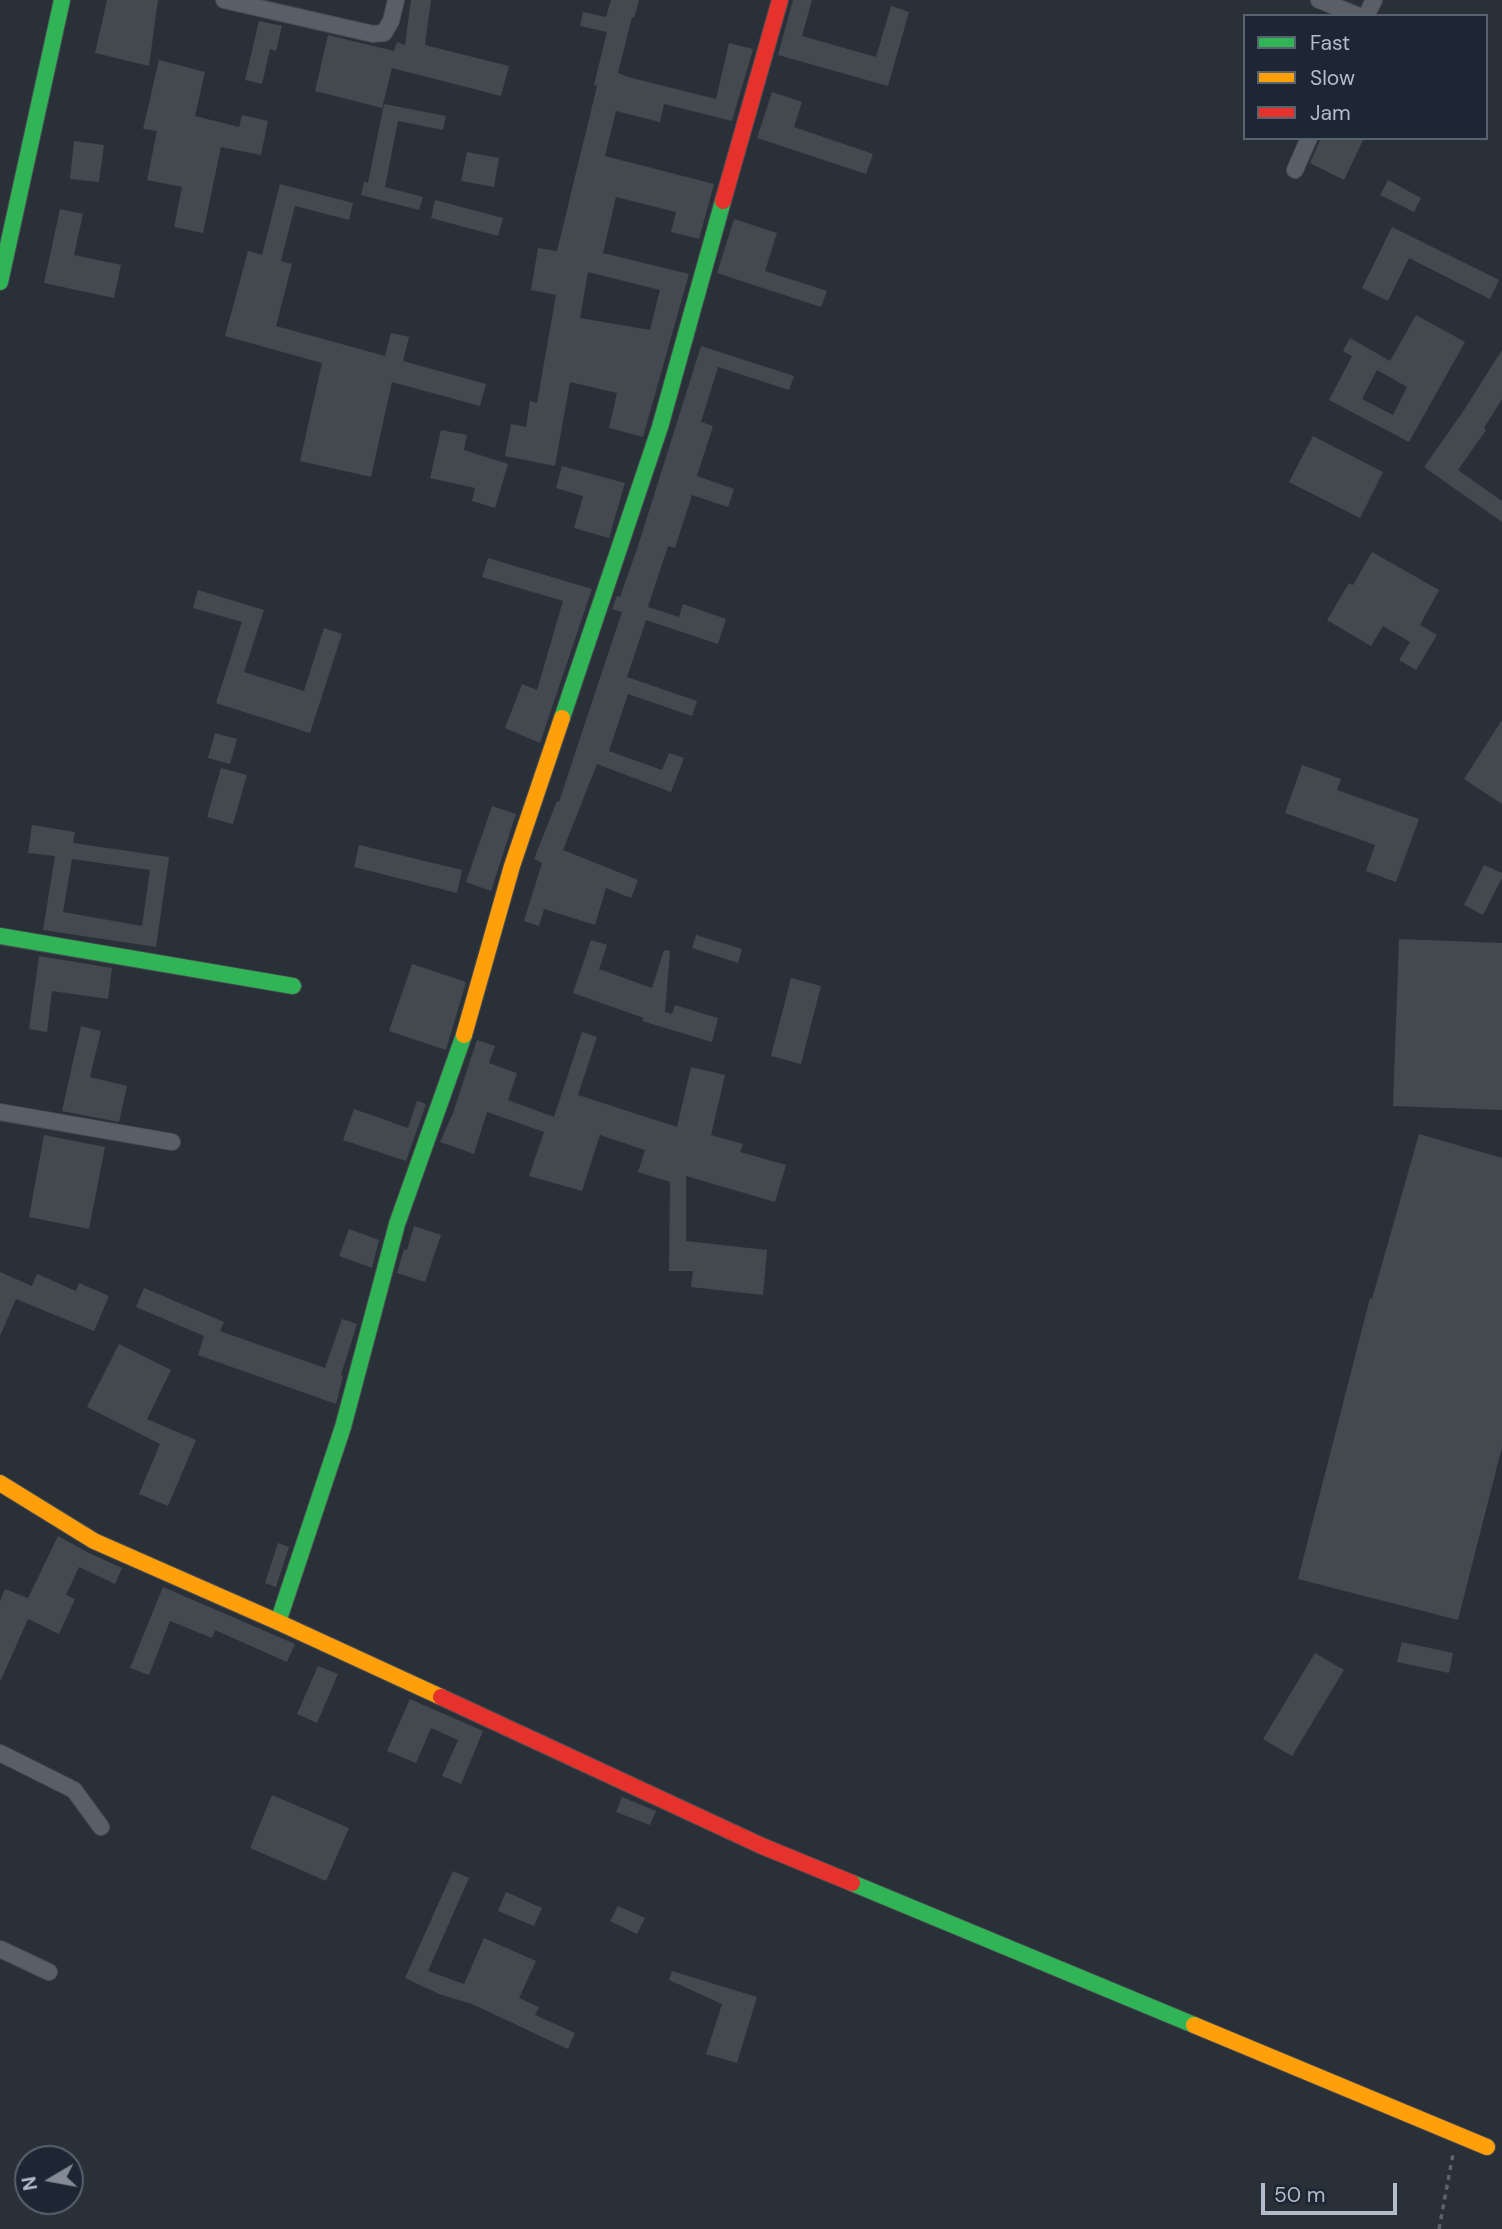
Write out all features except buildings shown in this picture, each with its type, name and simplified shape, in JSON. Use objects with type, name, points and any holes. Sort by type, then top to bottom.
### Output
[{"type":"street","points":[[0,282],[62,0]]},
{"type":"street","points":[[224,0],[373,34],[384,33],[391,22],[396,0]]},
{"type":"street","points":[[278,1622],[343,1427],[397,1224],[461,1047],[512,866],[660,427],[780,0]]},
{"type":"street","points":[[1319,0],[1354,14]]},
{"type":"street","points":[[1295,170],[1308,140]]},
{"type":"street","points":[[0,936],[293,986]]},
{"type":"street","points":[[0,1112],[172,1142]]},
{"type":"street","points":[[0,1483],[94,1541],[278,1622],[762,1846],[1487,2147]]},
{"type":"street","points":[[0,1753],[74,1790],[101,1827]]},
{"type":"street","points":[[0,1949],[49,1972]]},
{"type":"path","points":[[1439,2229],[1456,2134]]},
{"type":"traffic: fast","points":[[0,282],[62,0]]},
{"type":"traffic: fast","points":[[562,718],[660,427],[723,201]]},
{"type":"traffic: fast","points":[[0,936],[293,986]]},
{"type":"traffic: fast","points":[[278,1622],[343,1427],[397,1224],[464,1035]]},
{"type":"traffic: fast","points":[[852,1883],[1194,2025]]},
{"type":"traffic: slow","points":[[464,1035],[512,866],[562,718]]},
{"type":"traffic: slow","points":[[0,1483],[94,1541],[441,1697]]},
{"type":"traffic: slow","points":[[1194,2025],[1487,2147]]},
{"type":"traffic: jam","points":[[723,201],[780,0]]},
{"type":"traffic: jam","points":[[441,1697],[762,1846],[852,1883]]}]
